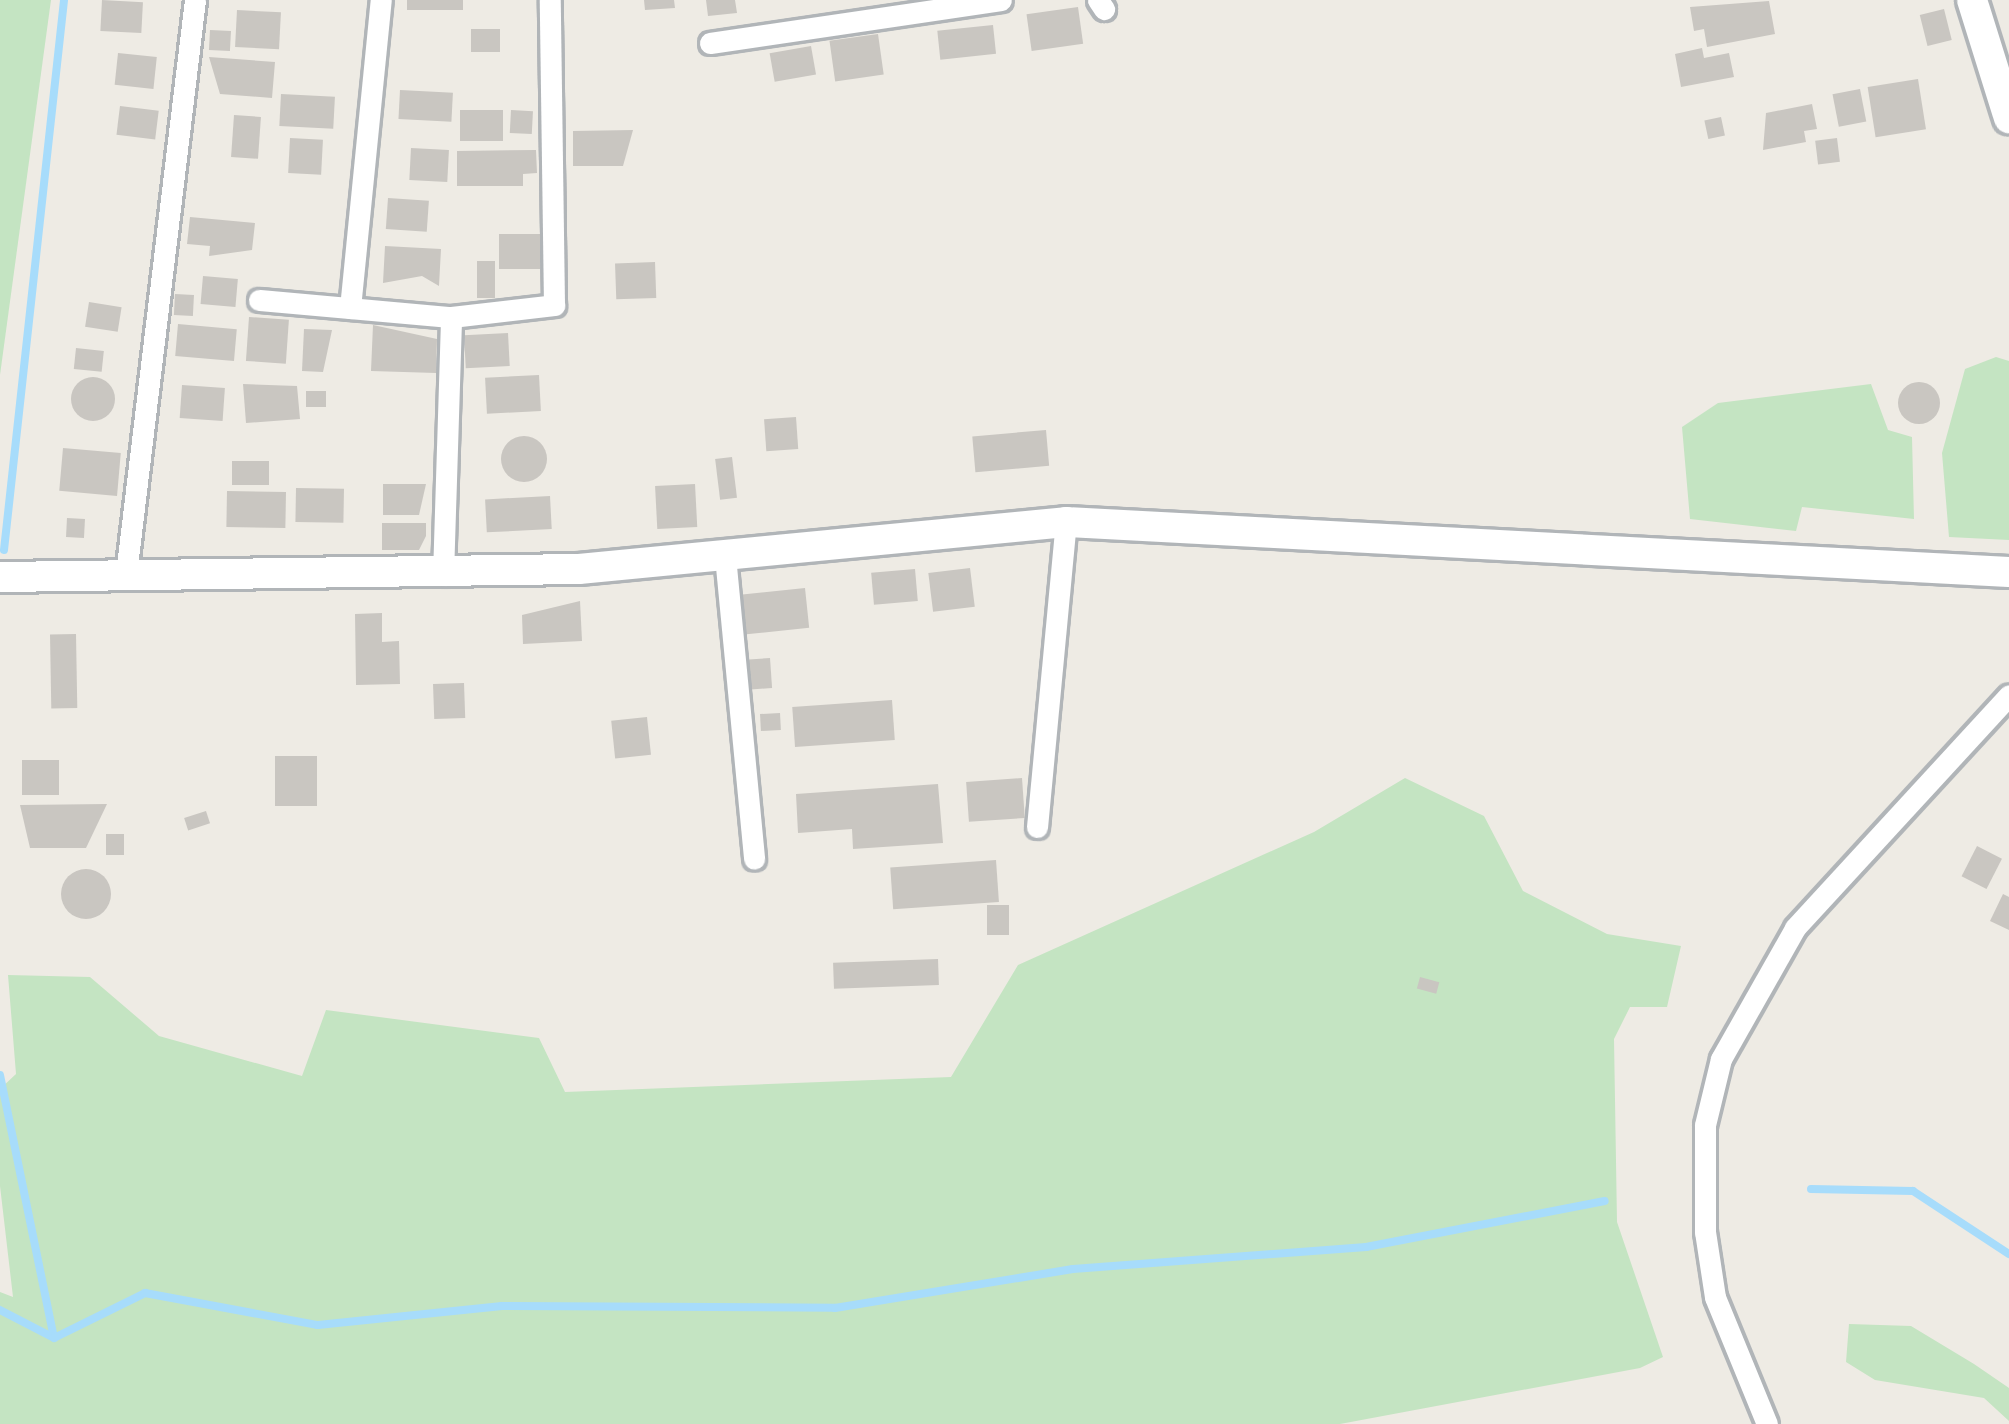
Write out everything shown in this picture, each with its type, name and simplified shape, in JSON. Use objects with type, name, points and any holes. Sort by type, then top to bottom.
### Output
[{"type":"street","points":[[126,574],[195,0]]},
{"type":"street","points":[[350,308],[381,0]]},
{"type":"street","points":[[259,300],[451,316],[554,305],[550,0]]},
{"type":"street","points":[[710,43],[947,3],[1001,0]]},
{"type":"street","points":[[1972,0],[2009,118]]},
{"type":"street","points":[[443,575],[451,316]]},
{"type":"street","points":[[0,577],[443,575],[724,556],[1066,522],[2009,572]]},
{"type":"street","points":[[1036,827],[1066,522]]},
{"type":"street","points":[[724,556],[754,859]]},
{"type":"street","points":[[1767,1424],[1715,1297],[1705,1232],[1705,1125],[1720,1059],[1795,928],[2009,695]]},
{"type":"green space","points":[[0,0],[51,0],[0,375]]},
{"type":"green space","points":[[1996,357],[2009,361],[2009,540],[1949,537],[1942,453],[1965,369]]},
{"type":"green space","points":[[1871,384],[1888,430],[1912,437],[1914,519],[1802,507],[1796,531],[1690,519],[1682,427],[1718,403]]},
{"type":"green space","points":[[1405,778],[1484,816],[1523,891],[1607,934],[1681,946],[1667,1007],[1630,1007],[1614,1039],[1617,1222],[1663,1357],[1640,1368],[1340,1424],[0,1424],[0,1292],[13,1297],[0,1186],[0,1089],[16,1074],[8,975],[90,977],[159,1036],[302,1076],[326,1010],[539,1038],[565,1092],[951,1077],[1018,965],[1314,832]]},
{"type":"green space","points":[[1849,1324],[1911,1326],[1974,1364],[2009,1388],[2009,1421],[1984,1398],[1875,1380],[1846,1362]]},
{"type":"building","points":[[102,0],[143,2],[141,33],[100,31]]},
{"type":"building","points":[[407,0],[463,0],[463,10],[407,10]]},
{"type":"building","points":[[644,0],[674,0],[675,8],[645,10]]},
{"type":"building","points":[[706,0],[735,0],[737,13],[708,16]]},
{"type":"building","points":[[1769,1],[1775,34],[1707,47],[1704,29],[1694,31],[1690,7]]},
{"type":"building","points":[[1078,7],[1083,44],[1032,51],[1027,14]]},
{"type":"building","points":[[1944,9],[1952,40],[1927,46],[1920,15]]},
{"type":"building","points":[[237,10],[281,12],[279,49],[235,47]]},
{"type":"building","points":[[993,25],[996,54],[940,60],[937,31]]},
{"type":"building","points":[[471,29],[500,29],[500,52],[471,52]]},
{"type":"building","points":[[210,30],[231,31],[230,51],[209,50]]},
{"type":"building","points":[[878,34],[884,75],[835,81],[829,41]]},
{"type":"building","points":[[811,46],[816,75],[775,82],[770,53]]},
{"type":"building","points":[[1702,48],[1704,58],[1729,53],[1734,77],[1681,87],[1675,54]]},
{"type":"building","points":[[118,53],[157,57],[153,89],[115,85]]},
{"type":"building","points":[[209,57],[275,62],[272,98],[220,94]]},
{"type":"building","points":[[1918,79],[1926,129],[1876,137],[1868,87]]},
{"type":"building","points":[[1860,89],[1866,121],[1839,127],[1833,94]]},
{"type":"building","points":[[400,90],[453,93],[451,122],[398,119]]},
{"type":"building","points":[[281,94],[335,97],[333,129],[279,126]]},
{"type":"building","points":[[1812,104],[1817,129],[1804,131],[1806,142],[1763,150],[1766,113]]},
{"type":"building","points":[[120,106],[159,111],[155,140],[116,135]]},
{"type":"building","points":[[460,110],[503,110],[503,141],[460,141]]},
{"type":"building","points":[[511,110],[533,111],[532,134],[510,133]]},
{"type":"building","points":[[234,115],[261,117],[258,159],[231,157]]},
{"type":"building","points":[[1721,117],[1725,136],[1708,139],[1704,121]]},
{"type":"building","points":[[633,130],[623,166],[573,166],[573,131]]},
{"type":"building","points":[[290,138],[323,140],[321,175],[288,173]]},
{"type":"building","points":[[1837,138],[1840,162],[1818,165],[1815,141]]},
{"type":"building","points":[[411,148],[449,150],[447,182],[409,180]]},
{"type":"building","points":[[536,150],[537,173],[523,174],[523,186],[457,186],[457,151]]},
{"type":"building","points":[[388,198],[429,201],[427,232],[386,229]]},
{"type":"building","points":[[190,217],[255,223],[252,250],[209,256],[210,246],[187,244]]},
{"type":"building","points":[[499,234],[540,234],[540,269],[499,269]]},
{"type":"building","points":[[385,246],[441,249],[439,286],[422,276],[383,283]]},
{"type":"building","points":[[477,261],[495,261],[495,298],[477,298]]},
{"type":"building","points":[[655,262],[656,298],[616,299],[615,263]]},
{"type":"building","points":[[203,276],[238,279],[235,307],[201,304]]},
{"type":"building","points":[[175,294],[194,295],[193,316],[174,315]]},
{"type":"building","points":[[89,302],[122,307],[118,332],[85,327]]},
{"type":"building","points":[[249,317],[289,320],[286,364],[246,361]]},
{"type":"building","points":[[178,324],[237,329],[234,361],[175,356]]},
{"type":"building","points":[[373,325],[437,339],[436,373],[371,371]]},
{"type":"building","points":[[304,329],[332,330],[323,372],[302,371]]},
{"type":"building","points":[[508,333],[510,366],[466,368],[464,335]]},
{"type":"building","points":[[76,348],[104,351],[102,372],[74,369]]},
{"type":"building","points":[[539,375],[541,411],[487,414],[485,378]]},
{"type":"building","points":[[93,377],[109,383],[115,399],[109,415],[93,421],[77,415],[71,399],[77,383]]},
{"type":"building","points":[[1919,382],[1934,388],[1940,403],[1934,418],[1919,424],[1904,418],[1898,403],[1904,388]]},
{"type":"building","points":[[243,384],[297,386],[300,419],[246,423]]},
{"type":"building","points":[[182,385],[225,388],[223,421],[180,418]]},
{"type":"building","points":[[306,391],[326,391],[326,407],[306,407]]},
{"type":"building","points":[[796,417],[798,449],[766,451],[764,419]]},
{"type":"building","points":[[1046,430],[1049,466],[975,472],[972,436]]},
{"type":"building","points":[[524,436],[540,443],[547,459],[540,475],[524,482],[508,475],[501,459],[508,443]]},
{"type":"building","points":[[63,448],[121,453],[117,496],[59,491]]},
{"type":"building","points":[[732,457],[737,498],[720,500],[715,459]]},
{"type":"building","points":[[232,461],[269,461],[269,485],[232,485]]},
{"type":"building","points":[[383,484],[426,484],[419,515],[383,515]]},
{"type":"building","points":[[695,484],[697,527],[657,529],[655,486]]},
{"type":"building","points":[[296,488],[344,489],[343,523],[295,522]]},
{"type":"building","points":[[227,491],[286,492],[285,528],[226,527]]},
{"type":"building","points":[[550,496],[552,529],[487,532],[485,499]]},
{"type":"building","points":[[67,518],[85,519],[84,538],[66,537]]},
{"type":"building","points":[[382,523],[426,523],[426,536],[419,550],[382,550]]},
{"type":"building","points":[[970,568],[975,607],[933,612],[928,573]]},
{"type":"building","points":[[915,569],[918,601],[874,605],[871,573]]},
{"type":"building","points":[[805,588],[809,628],[747,634],[742,595]]},
{"type":"building","points":[[580,601],[582,641],[523,644],[522,615]]},
{"type":"building","points":[[382,613],[382,642],[399,641],[400,684],[356,685],[355,614]]},
{"type":"building","points":[[50,634],[76,634],[77,708],[51,708]]},
{"type":"building","points":[[770,658],[772,688],[747,690],[745,660]]},
{"type":"building","points":[[464,683],[465,718],[434,719],[433,684]]},
{"type":"building","points":[[892,700],[895,740],[795,747],[792,707]]},
{"type":"building","points":[[780,713],[781,730],[761,731],[760,714]]},
{"type":"building","points":[[647,717],[651,755],[615,759],[611,721]]},
{"type":"building","points":[[275,756],[317,756],[317,806],[275,806]]},
{"type":"building","points":[[22,760],[59,760],[59,795],[22,795]]},
{"type":"building","points":[[1022,778],[1025,818],[969,822],[966,782]]},
{"type":"building","points":[[938,784],[943,843],[853,849],[852,829],[798,833],[796,794]]},
{"type":"building","points":[[107,804],[86,848],[30,848],[20,805]]},
{"type":"building","points":[[206,811],[210,823],[188,830],[184,818]]},
{"type":"building","points":[[106,834],[124,834],[124,855],[106,855]]},
{"type":"building","points":[[1977,846],[2002,859],[1987,889],[1962,876]]},
{"type":"building","points":[[996,860],[999,902],[893,909],[890,867]]},
{"type":"building","points":[[86,869],[103,877],[111,894],[103,911],[86,919],[69,911],[61,894],[69,877]]},
{"type":"building","points":[[2003,894],[2009,897],[2009,930],[1990,921]]},
{"type":"building","points":[[987,905],[1009,905],[1009,935],[987,935]]},
{"type":"building","points":[[938,959],[939,985],[834,989],[833,963]]},
{"type":"building","points":[[1420,977],[1439,982],[1436,994],[1417,989]]},
{"type":"waterway","points":[[4,550],[64,0]]},
{"type":"waterway","points":[[0,1075],[54,1338]]},
{"type":"waterway","points":[[1811,1189],[1913,1191],[2009,1254]]},
{"type":"waterway","points":[[0,1310],[54,1338],[145,1293],[318,1325],[502,1306],[835,1308],[1073,1269],[1366,1247],[1605,1201]]}]
